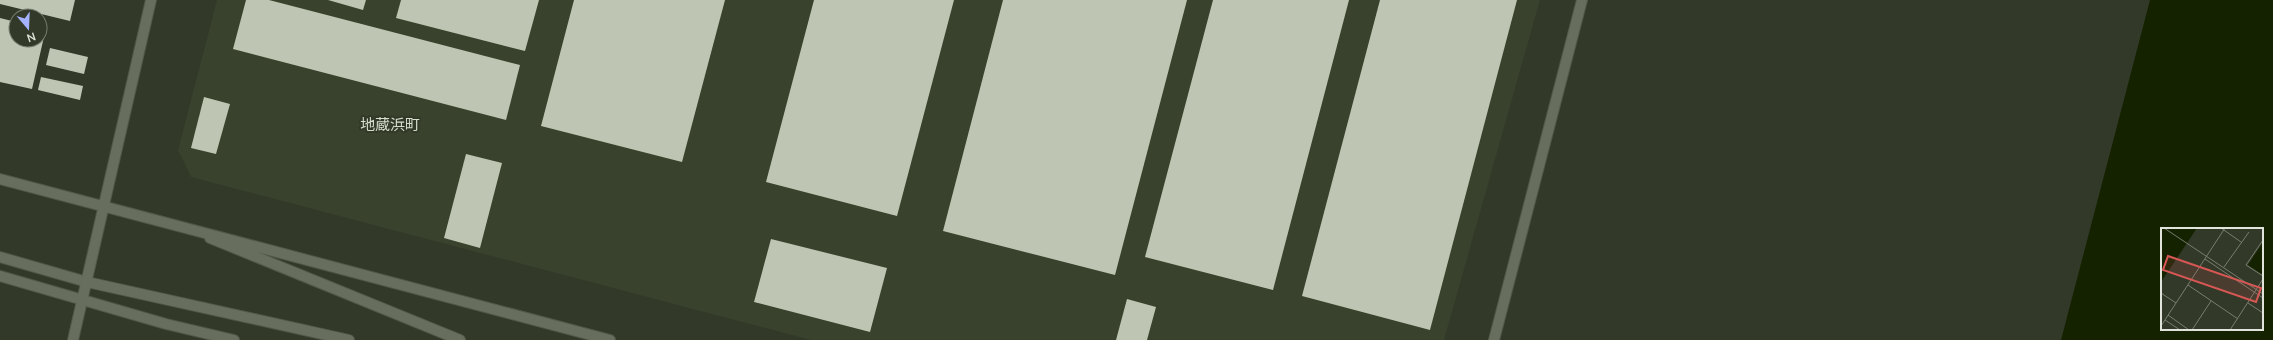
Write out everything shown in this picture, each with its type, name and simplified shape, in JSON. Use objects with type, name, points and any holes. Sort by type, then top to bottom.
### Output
[{"type":"street","points":[[73,340],[105,207],[151,0]]},
{"type":"street","points":[[1494,340],[1582,0]]},
{"type":"street","points":[[0,179],[610,340]]},
{"type":"street","points":[[190,230],[460,340]]},
{"type":"street","points":[[0,257],[87,282],[349,340]]},
{"type":"street","points":[[0,276],[166,324],[234,340]]},
{"type":"shaded area","points":[[217,0],[1540,0],[1444,340],[811,340],[191,177],[178,150]]},
{"type":"shaded area","points":[[2150,0],[2273,0],[2273,340],[2061,340]]},
{"type":"building","points":[[0,0],[75,0],[70,21],[48,16],[48,8],[16,8],[0,4]]},
{"type":"building","points":[[246,0],[269,0],[520,65],[506,120],[233,49]]},
{"type":"building","points":[[328,0],[366,0],[363,10]]},
{"type":"building","points":[[401,0],[539,0],[525,51],[396,18]]},
{"type":"building","points":[[574,0],[725,0],[682,162],[541,126]]},
{"type":"building","points":[[814,0],[954,0],[897,216],[766,182]]},
{"type":"building","points":[[1003,0],[1187,0],[1115,275],[943,231]]},
{"type":"building","points":[[1213,0],[1349,0],[1273,290],[1145,257]]},
{"type":"building","points":[[1380,0],[1517,0],[1430,330],[1302,296]]},
{"type":"building","points":[[0,18],[8,20],[8,48],[41,48],[32,89],[0,82]]},
{"type":"building","points":[[50,48],[88,57],[84,74],[46,65]]},
{"type":"building","points":[[41,77],[83,86],[80,100],[38,90]]},
{"type":"building","points":[[204,97],[230,104],[216,154],[191,148]]},
{"type":"building","points":[[466,154],[502,163],[480,248],[444,238]]},
{"type":"building","points":[[771,239],[887,268],[870,332],[754,302]]},
{"type":"building","points":[[1127,299],[1156,307],[1147,340],[1116,340]]},
{"type":"district","name":"地蔵浜町","points":[[390,124]]}]
